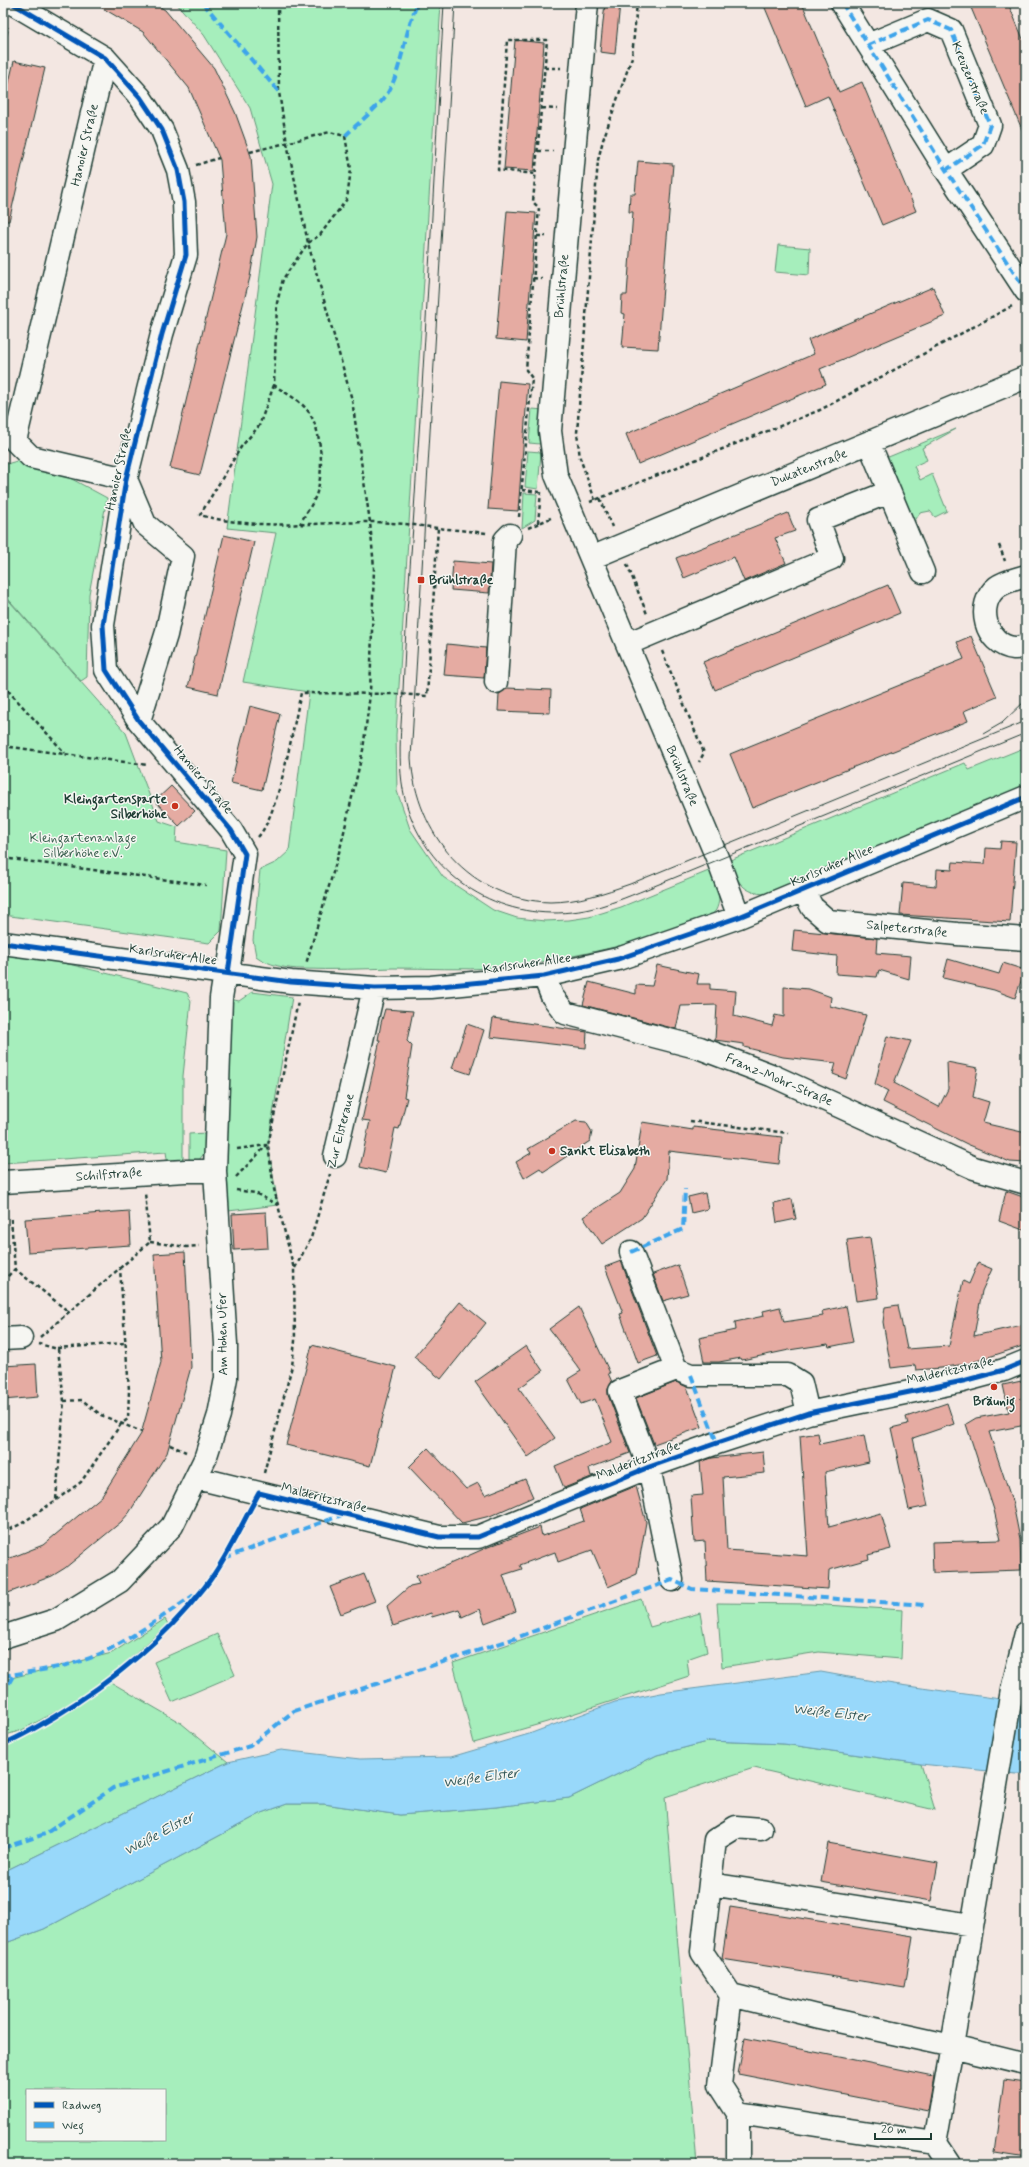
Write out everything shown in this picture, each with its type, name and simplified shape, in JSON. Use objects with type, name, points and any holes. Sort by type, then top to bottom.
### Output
[{"type":"street","name":"Hanoier Straße","points":[[12,3],[105,58],[140,97],[162,130],[178,170],[184,202],[186,255],[162,334],[126,479],[102,625],[106,670],[139,721],[230,830],[245,854],[226,973]]},
{"type":"street","name":"Brühlstraße","points":[[587,3],[550,431],[556,475],[718,860],[739,917]]},
{"type":"street","points":[[842,3],[946,170],[1026,291]]},
{"type":"street","name":"Kreuzerstraße","points":[[868,45],[928,20],[951,30],[990,125],[983,146],[946,170]]},
{"type":"street","name":"Hanoier Straße","points":[[105,58],[14,441],[31,457],[126,479]]},
{"type":"street","name":"Dukatenstraße","points":[[591,558],[1026,377]]},
{"type":"street","points":[[869,443],[923,572]]},
{"type":"street","name":"Hanoier Straße","points":[[126,479],[144,524],[183,556],[166,635],[139,721]]},
{"type":"street","points":[[627,644],[832,558],[818,520],[890,492]]},
{"type":"street","points":[[496,682],[505,540],[514,530]]},
{"type":"street","points":[[1026,576],[997,587],[987,599],[985,613],[988,630],[998,642],[1014,648],[1026,646]]},
{"type":"street","name":"Karlsruher Allee","points":[[3,943],[312,984],[374,988],[431,987],[544,976],[618,958],[739,917],[1026,797]]},
{"type":"street","name":"Salpeterstraße","points":[[803,890],[812,907],[828,921],[957,934],[1026,939]]},
{"type":"street","name":"Am Hohen Ufer","points":[[3,1637],[56,1620],[120,1581],[172,1526],[197,1478],[219,1415],[226,1378],[226,1344],[220,1244],[218,1175],[221,998],[226,973]]},
{"type":"street","name":"Franz-Mohr-Straße","points":[[544,976],[552,996],[565,1013],[700,1048],[771,1075],[974,1168],[1026,1183]]},
{"type":"street","name":"Zur Elsteraue","points":[[335,1156],[374,988]]},
{"type":"street","name":"Schilfstraße","points":[[3,1182],[186,1171],[218,1175]]},
{"type":"street","points":[[631,1252],[676,1369],[691,1375],[788,1374],[801,1383],[808,1413]]},
{"type":"street","name":"Malderitzstraße","points":[[197,1478],[439,1537],[478,1537],[650,1467],[717,1442],[808,1413],[963,1382],[1004,1370],[1026,1361]]},
{"type":"street","name":"Malderitzstraße","points":[[672,1580],[650,1467],[620,1391],[676,1369]]},
{"type":"street","points":[[949,2164],[935,2143],[1012,1690],[1026,1634]]},
{"type":"street","points":[[738,2164],[738,2113],[720,2085],[731,1995],[702,1952],[715,1840],[736,1827],[761,1829]]},
{"type":"street","points":[[710,1884],[972,1925]]},
{"type":"street","points":[[731,1995],[1026,2064]]},
{"type":"street","points":[[738,2113],[935,2143]]},
{"type":"path","points":[[278,3],[279,92],[287,143],[308,243],[352,400],[370,522],[374,576],[370,694],[363,750],[340,849],[304,971]]},
{"type":"path","points":[[595,500],[580,458],[577,433],[598,160],[603,140],[632,57],[637,3]]},
{"type":"path","points":[[3,48],[8,27]]},
{"type":"path","points":[[514,530],[522,490],[532,378],[526,370],[539,208],[534,202],[547,40],[507,40],[498,170],[536,174]]},
{"type":"path","points":[[250,152],[330,132],[345,136],[350,169],[347,199],[320,235],[308,243],[283,280],[277,303],[274,385],[259,426],[241,447],[200,515],[221,521],[300,524],[370,522],[438,528]]},
{"type":"path","points":[[537,236],[544,236]]},
{"type":"path","points":[[533,278],[541,278]]},
{"type":"path","points":[[274,385],[296,400],[308,411],[319,438],[321,466],[317,492],[300,524]]},
{"type":"path","points":[[522,490],[541,492]]},
{"type":"path","points":[[3,685],[65,754]]},
{"type":"path","points":[[3,746],[149,765]]},
{"type":"path","points":[[3,858],[206,885]]},
{"type":"path","points":[[259,1494],[292,1366],[295,1341],[294,1269],[278,1205],[268,1145],[300,994]]},
{"type":"path","points":[[690,1121],[788,1133]]},
{"type":"path","points":[[218,1175],[268,1145]]},
{"type":"path","points":[[218,1175],[268,1145]]},
{"type":"path","points":[[218,1175],[278,1205]]},
{"type":"path","points":[[145,1188],[150,1242]]},
{"type":"path","points":[[11,1219],[15,1269],[69,1312]]},
{"type":"path","points":[[125,1343],[57,1348],[34,1343],[150,1242],[187,1247],[220,1244]]},
{"type":"path","points":[[3,1281],[15,1269]]},
{"type":"path","points":[[3,1532],[21,1524],[81,1482],[122,1424],[128,1419],[129,1390],[120,1269]]},
{"type":"path","points":[[56,1500],[64,1401],[57,1348]]},
{"type":"path","points":[[64,1401],[82,1400],[101,1415],[142,1432]]},
{"type":"green space","points":[[176,3],[441,3],[396,735],[397,791],[410,829],[443,877],[493,910],[517,918],[545,921],[589,917],[621,907],[711,870],[718,889],[719,900],[716,910],[705,919],[681,929],[614,947],[542,962],[496,968],[296,969],[272,964],[256,956],[253,940],[260,870],[277,862],[289,851],[309,692],[243,682],[276,533],[227,528],[272,184],[250,108],[204,35]]},
{"type":"green space","points":[[778,245],[810,248],[809,275],[775,272]]},
{"type":"green space","points":[[532,409],[544,410],[540,444],[529,443]]},
{"type":"green space","points":[[956,429],[922,448],[927,460],[914,466],[920,480],[932,474],[947,511],[935,517],[930,511],[920,513],[912,525],[886,458]]},
{"type":"green space","points":[[528,451],[541,452],[538,489],[525,487]]},
{"type":"green space","points":[[31,457],[107,498],[89,594],[87,677],[81,681],[3,593],[3,465]]},
{"type":"green space","points":[[524,493],[537,494],[535,520],[522,528]]},
{"type":"green space","name":"Kleingartenanlage Silberhöhe e.V.","points":[[3,594],[126,733],[159,821],[177,827],[176,842],[226,850],[221,931],[209,943],[3,915]]},
{"type":"green space","points":[[1026,747],[1026,786],[767,894],[752,892],[746,889],[738,880],[728,861],[965,763],[969,770]]},
{"type":"green space","points":[[3,948],[187,993],[191,1001],[183,1076],[183,1158],[179,1163],[168,1165],[166,1152],[3,1163]]},
{"type":"green space","points":[[252,992],[292,997],[268,1145],[278,1205],[220,1212],[230,999],[239,1001]]},
{"type":"green space","points":[[206,1133],[205,1152],[199,1160],[189,1162],[189,1134]]},
{"type":"green space","points":[[641,1599],[650,1627],[700,1613],[707,1652],[687,1659],[689,1676],[554,1720],[474,1743],[453,1663]]},
{"type":"green space","points":[[717,1603],[810,1604],[903,1610],[901,1659],[819,1652],[722,1667]]},
{"type":"green space","points":[[165,1619],[168,1624],[101,1685],[107,1680],[181,1723],[228,1762],[3,1872],[3,1744],[19,1738],[92,1692],[22,1730],[3,1736],[3,1680],[112,1653]]},
{"type":"green space","points":[[217,1634],[235,1675],[172,1702],[154,1662]]},
{"type":"green space","points":[[710,1741],[784,1744],[921,1764],[935,1810],[754,1768],[665,1797],[697,2164],[3,2164],[3,1944],[44,1929],[262,1813],[287,1804],[324,1804],[400,1815],[496,1807],[569,1798],[657,1755]]},
{"type":"water","name":"Weiße Elster","points":[[821,1672],[872,1681],[1026,1703],[1026,1775],[921,1764],[784,1744],[710,1741],[657,1755],[569,1798],[496,1807],[400,1815],[324,1804],[287,1804],[262,1813],[44,1929],[3,1944],[3,1872],[228,1762],[281,1750],[360,1759],[451,1757],[529,1734],[615,1702],[661,1693]]},
{"type":"building","points":[[94,3],[154,3],[165,10],[214,68],[235,112],[251,156],[257,237],[250,277],[200,475],[170,468],[226,234],[220,160],[189,88],[143,32]]},
{"type":"building","points":[[605,3],[620,3],[615,54],[600,52]]},
{"type":"building","points":[[763,3],[802,3],[839,92],[862,82],[916,211],[882,225],[828,96],[806,106]]},
{"type":"building","points":[[969,3],[1008,3],[1026,46],[1026,139]]},
{"type":"building","points":[[515,40],[544,43],[534,171],[504,169]]},
{"type":"building","points":[[14,61],[45,68],[9,221],[3,221],[3,108]]},
{"type":"building","points":[[638,161],[673,164],[658,349],[622,347],[625,314],[621,313],[622,295],[627,295],[633,212],[629,212],[630,194],[635,194]]},
{"type":"building","points":[[507,211],[536,213],[526,342],[496,339]]},
{"type":"building","points":[[933,287],[945,316],[820,369],[826,384],[638,464],[626,434],[814,354],[808,340]]},
{"type":"building","points":[[499,381],[528,384],[518,511],[488,509]]},
{"type":"building","points":[[788,513],[795,531],[775,538],[786,563],[744,581],[734,557],[684,578],[676,558]]},
{"type":"building","points":[[224,535],[254,542],[218,694],[188,687]]},
{"type":"building","points":[[453,561],[491,564],[489,593],[451,590]]},
{"type":"building","points":[[888,585],[900,613],[715,690],[703,662]]},
{"type":"building","points":[[971,636],[997,697],[964,711],[968,721],[752,808],[730,754],[964,659],[957,642]]},
{"type":"building","points":[[447,644],[486,648],[484,678],[444,675]]},
{"type":"building","points":[[507,688],[551,690],[550,713],[498,711],[499,694]]},
{"type":"building","points":[[250,706],[280,714],[262,790],[231,783]]},
{"type":"building","name":"Kleingartensparte Silberhöhe","points":[[171,786],[195,811],[179,826],[155,801]]},
{"type":"building","points":[[1001,841],[1016,842],[1010,922],[900,915],[903,883],[936,886],[937,869],[952,870],[953,862],[985,864],[986,848],[1000,849]]},
{"type":"building","points":[[794,930],[877,938],[876,953],[911,956],[909,979],[879,970],[877,977],[836,974],[837,956],[792,951]]},
{"type":"building","points":[[948,959],[999,974],[1003,963],[1025,970],[1015,998],[994,990],[943,978]]},
{"type":"building","points":[[657,965],[699,974],[697,984],[710,984],[710,989],[736,991],[734,1016],[772,1026],[775,1015],[784,1017],[784,987],[809,989],[831,997],[830,1006],[866,1015],[846,1079],[833,1074],[836,1063],[783,1057],[744,1047],[744,1044],[715,1040],[717,1005],[681,1006],[676,1029],[583,1005],[589,982],[636,994],[636,985],[652,986]]},
{"type":"building","points":[[385,1009],[413,1011],[407,1041],[412,1046],[404,1097],[407,1098],[399,1129],[395,1128],[386,1173],[360,1167],[370,1121],[362,1120],[380,1040],[378,1040]]},
{"type":"building","points":[[493,1018],[587,1032],[586,1048],[490,1037]]},
{"type":"building","points":[[467,1024],[484,1030],[470,1074],[452,1068]]},
{"type":"building","points":[[887,1036],[911,1041],[894,1083],[939,1107],[948,1089],[947,1062],[978,1068],[973,1097],[989,1102],[983,1123],[1026,1133],[1026,1163],[1010,1162],[967,1144],[883,1102],[888,1091],[875,1084]]},
{"type":"building","name":"Sankt Elisabeth","points":[[576,1121],[586,1122],[592,1132],[590,1141],[543,1172],[540,1168],[524,1178],[516,1162],[531,1153],[528,1149]]},
{"type":"building","points":[[642,1122],[693,1130],[693,1127],[782,1137],[779,1164],[669,1151],[667,1179],[642,1218],[602,1244],[583,1217],[620,1193],[635,1169]]},
{"type":"building","points":[[1006,1191],[1026,1198],[1026,1231],[999,1221]]},
{"type":"building","points":[[705,1193],[708,1209],[691,1213],[688,1197]]},
{"type":"building","points":[[792,1199],[796,1219],[777,1223],[774,1203]]},
{"type":"building","points":[[129,1211],[131,1245],[28,1252],[25,1219]]},
{"type":"building","points":[[266,1212],[268,1248],[234,1250],[232,1214]]},
{"type":"building","points":[[870,1237],[879,1298],[856,1301],[847,1240]]},
{"type":"building","points":[[185,1252],[191,1367],[167,1453],[129,1513],[121,1522],[65,1568],[52,1576],[3,1595],[3,1561],[43,1545],[102,1496],[141,1434],[161,1362],[154,1254]]},
{"type":"building","points":[[621,1261],[657,1356],[638,1363],[620,1314],[623,1313],[605,1267]]},
{"type":"building","points":[[978,1263],[992,1269],[982,1291],[974,1336],[1026,1324],[1026,1345],[970,1363],[941,1368],[916,1370],[915,1365],[891,1368],[883,1322],[885,1307],[898,1305],[907,1349],[949,1346],[963,1281],[969,1284]]},
{"type":"building","points":[[678,1265],[688,1294],[663,1301],[653,1274]]},
{"type":"building","points":[[460,1302],[486,1323],[441,1379],[414,1357]]},
{"type":"building","points":[[846,1306],[853,1342],[829,1347],[828,1344],[789,1350],[742,1360],[741,1358],[719,1362],[704,1362],[699,1338],[736,1330],[735,1322],[764,1316],[763,1311],[780,1307],[784,1322],[823,1316],[822,1311]]},
{"type":"building","points":[[579,1307],[610,1373],[608,1373],[612,1382],[608,1389],[608,1395],[630,1453],[589,1468],[591,1476],[596,1475],[564,1488],[555,1466],[612,1442],[595,1399],[581,1404],[568,1379],[581,1371],[549,1329]]},
{"type":"building","points":[[312,1345],[396,1367],[370,1466],[286,1445]]},
{"type":"building","points":[[526,1346],[543,1371],[519,1388],[555,1438],[528,1457],[475,1382]]},
{"type":"building","points":[[36,1364],[38,1397],[3,1400],[3,1366]]},
{"type":"building","points":[[1026,1380],[1026,1425],[989,1432],[1013,1504],[1020,1539],[1021,1570],[933,1573],[932,1542],[1001,1540],[994,1510],[966,1424],[976,1418],[1009,1412],[1003,1385]]},
{"type":"building","points":[[676,1382],[687,1387],[702,1427],[654,1444],[636,1398]]},
{"type":"building","points":[[947,1403],[954,1424],[913,1438],[928,1506],[909,1510],[891,1428],[908,1424],[906,1417]]},
{"type":"building","points":[[818,1433],[820,1444],[864,1435],[869,1462],[825,1472],[829,1527],[881,1513],[891,1549],[868,1555],[869,1559],[829,1570],[828,1589],[707,1581],[705,1541],[694,1542],[691,1496],[703,1495],[700,1462],[712,1458],[763,1452],[765,1473],[723,1477],[727,1550],[808,1556],[800,1436]]},
{"type":"building","points":[[428,1448],[466,1489],[478,1483],[485,1495],[525,1479],[533,1497],[490,1516],[462,1523],[409,1467]]},
{"type":"building","points":[[636,1486],[646,1522],[637,1574],[608,1587],[592,1550],[558,1562],[555,1552],[520,1565],[522,1569],[503,1575],[516,1611],[485,1623],[480,1609],[462,1617],[459,1609],[432,1617],[431,1613],[393,1626],[387,1606],[410,1586],[419,1584],[416,1576],[436,1570],[488,1547],[540,1527],[542,1536],[584,1521],[580,1509]]},
{"type":"building","points":[[364,1574],[375,1601],[341,1614],[330,1587]]},
{"type":"building","points":[[828,1843],[938,1863],[931,1901],[821,1882]]},
{"type":"building","points":[[730,1907],[913,1936],[905,1988],[722,1959]]},
{"type":"building","points":[[745,2038],[934,2076],[928,2111],[738,2074]]},
{"type":"building","points":[[1004,2080],[1026,2083],[1026,2158],[994,2153]]},
{"type":"tram line","points":[[444,3],[422,395],[400,741],[401,774],[407,806],[413,822],[426,845],[442,866],[461,883],[483,896],[507,906],[532,911],[558,913],[585,910],[609,904],[639,892],[1026,733]]},
{"type":"tram line","points":[[455,3],[411,758],[415,786],[424,812],[436,836],[452,858],[472,876],[495,889],[521,898],[560,902],[591,896],[630,884],[1026,721]]},
{"type":"tram line","points":[[983,734],[1002,723],[1026,700]]},
{"type":"marked path","points":[[203,3],[279,92]]},
{"type":"marked path","points":[[345,136],[376,107],[391,87],[409,26],[418,3]]},
{"type":"marked path","points":[[842,3],[946,170],[1026,291]]},
{"type":"marked path","points":[[868,45],[928,20],[951,30],[990,125],[983,145],[946,170]]},
{"type":"marked path","points":[[631,1252],[683,1229],[685,1189]]},
{"type":"marked path","points":[[691,1375],[717,1443]]},
{"type":"marked path","points":[[224,1558],[342,1515]]},
{"type":"marked path","points":[[3,1848],[45,1834],[113,1788],[250,1746],[294,1711],[513,1639],[672,1580],[692,1589],[925,1605]]},
{"type":"marked path","points":[[3,1676],[67,1665],[104,1652],[150,1625],[194,1595]]},
{"type":"marked path","points":[[3,1694],[14,1674]]},
{"type":"cycle path","points":[[12,3],[105,58],[140,97],[162,130],[178,170],[184,202],[186,255],[162,334],[126,479],[103,625],[106,670],[139,721],[231,830],[245,854],[228,973]]},
{"type":"cycle path","points":[[3,943],[291,982],[375,988],[431,987],[544,976],[618,959],[739,917],[1026,797]]},
{"type":"cycle path","points":[[3,1744],[23,1735],[75,1704],[95,1690],[135,1659],[172,1625],[212,1578],[259,1493],[439,1537],[478,1537],[649,1467],[808,1413],[963,1381],[1004,1370],[1026,1361]]},
{"type":"place","name":"Brühlstraße","points":[[421,580]]},
{"type":"place","name":"Kleingartensparte Silberhöhe","points":[[175,806]]},
{"type":"place","name":"Sankt Elisabeth","points":[[552,1151]]},
{"type":"place","name":"Bräunig","points":[[994,1387]]}]
